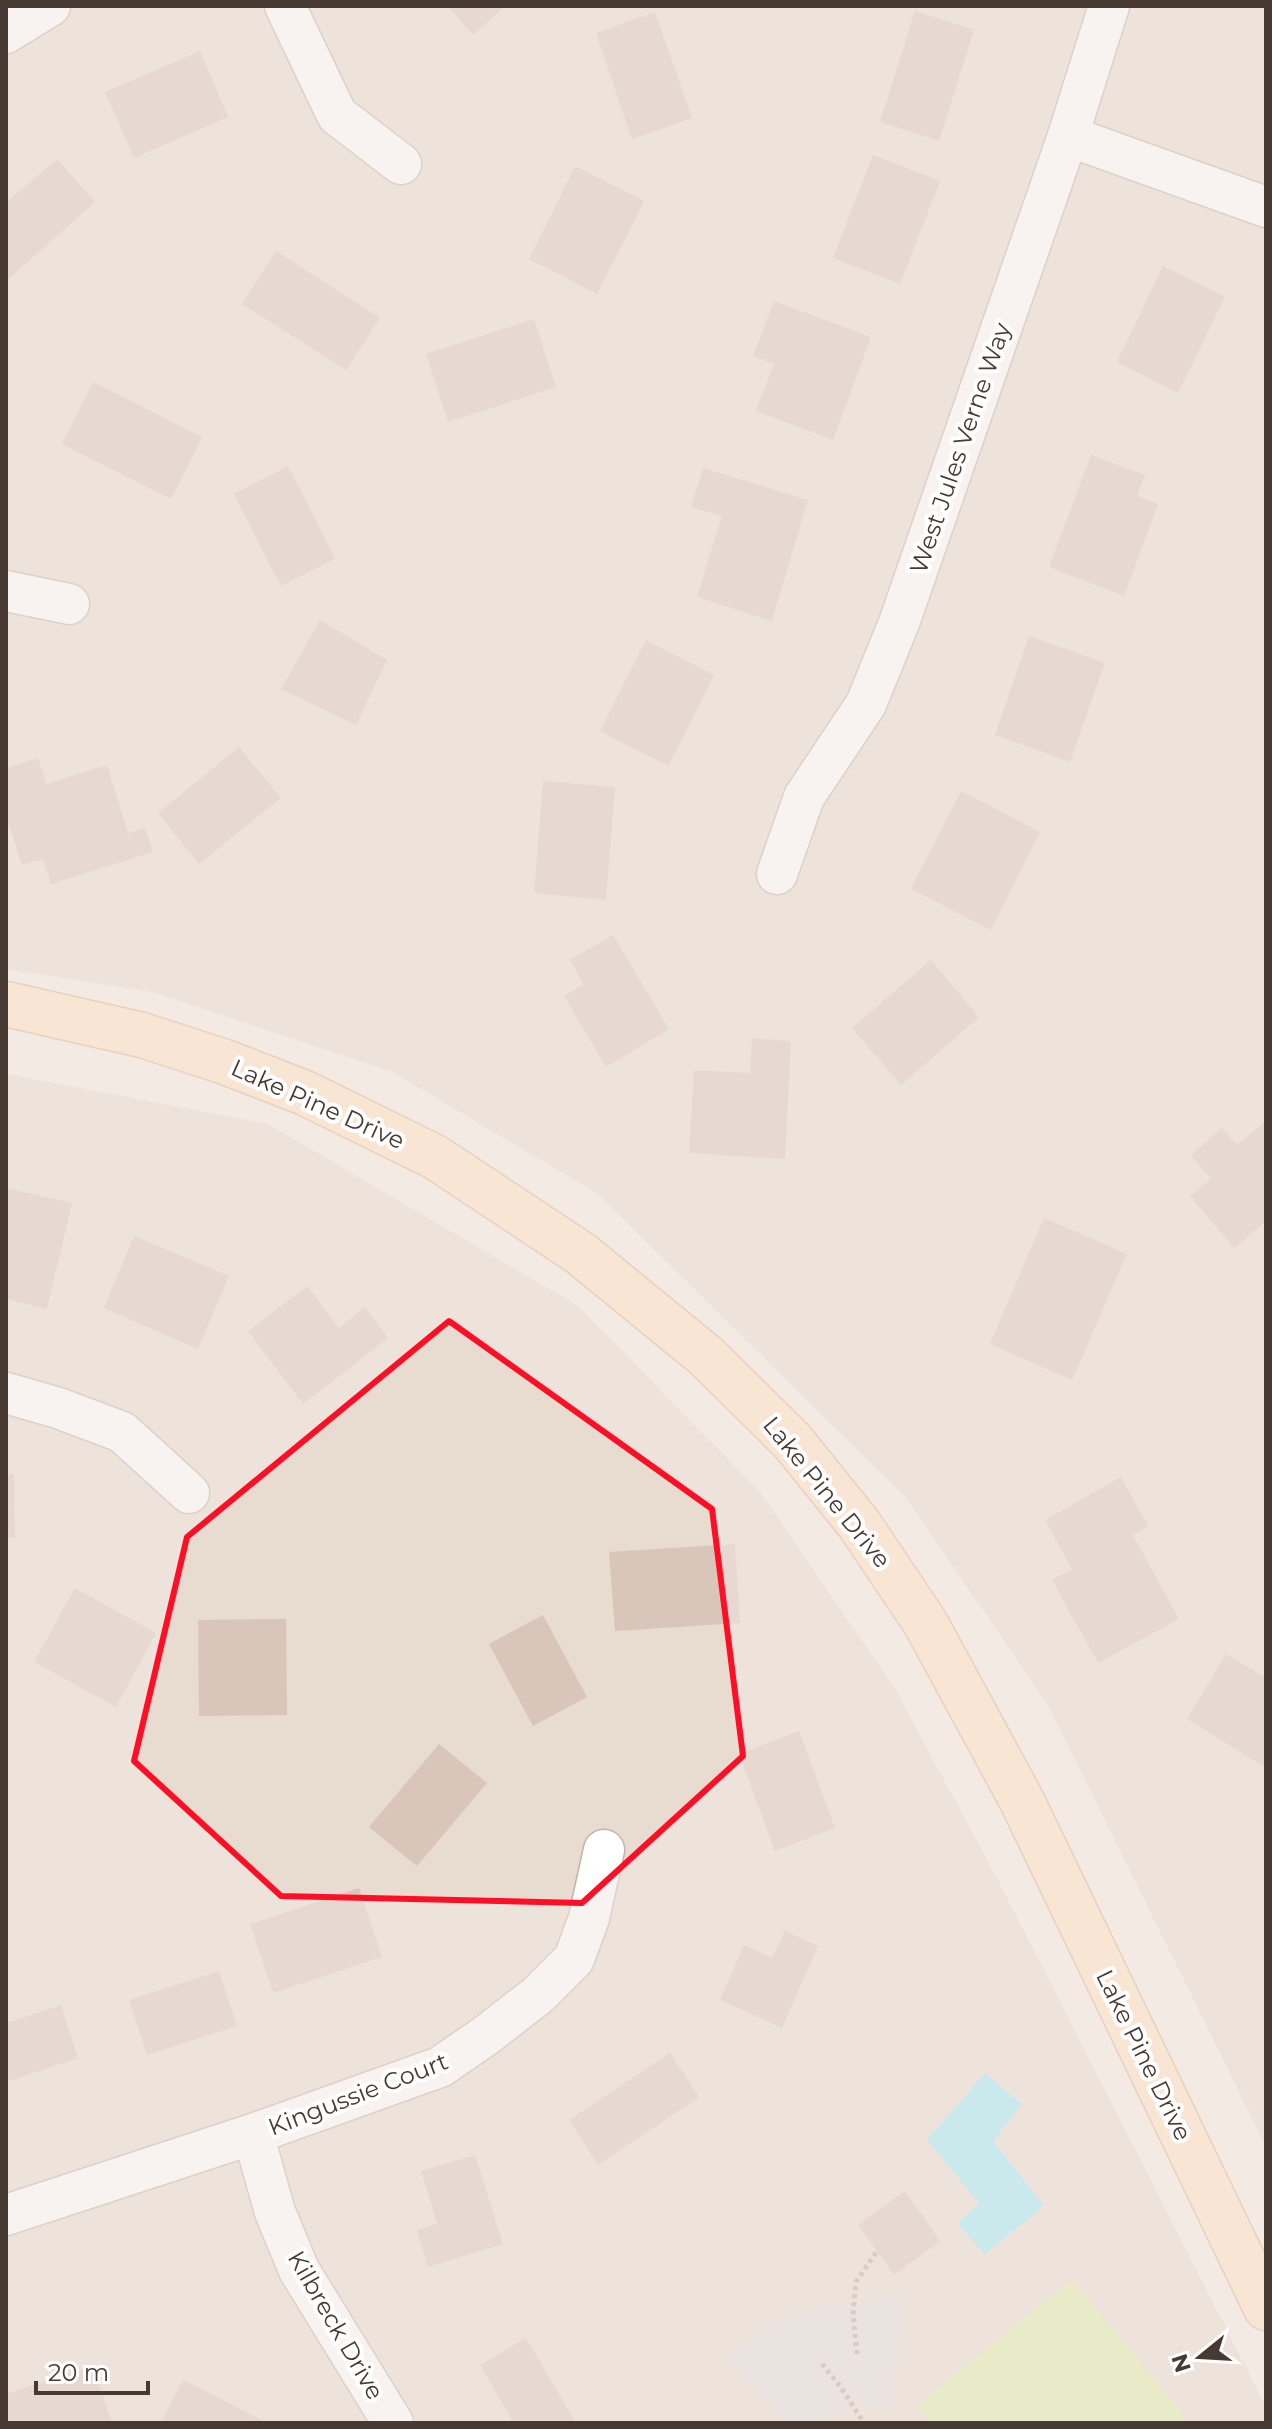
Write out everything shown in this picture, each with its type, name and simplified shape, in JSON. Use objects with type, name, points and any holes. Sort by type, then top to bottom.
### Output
[{"type":"main road","name":"Lake Pine Drive","points":[[6,1004],[142,1035],[225,1062],[305,1093],[435,1157],[580,1253],[706,1356],[792,1441],[859,1524],[926,1624],[1022,1801],[1266,2308]]},
{"type":"street","points":[[6,33],[50,6]]},
{"type":"street","points":[[285,6],[337,115],[401,164]]},
{"type":"street","name":"West Jules Verne Way","points":[[777,874],[804,797],[866,704],[899,623],[1068,136],[1109,6]]},
{"type":"street","points":[[1068,136],[1266,207]]},
{"type":"street","points":[[6,591],[69,604]]},
{"type":"street","points":[[6,1393],[122,1432],[189,1493]]},
{"type":"street","name":"Kingussie Court","points":[[6,2215],[253,2134],[440,2067],[538,1995],[574,1959],[589,1918],[604,1850]]},
{"type":"street","name":"Kilbreck Drive","points":[[253,2134],[275,2212],[299,2270],[393,2423]]},
{"type":"path","points":[[857,2354],[853,2314],[856,2282],[877,2251]]},
{"type":"path","points":[[822,2364],[864,2423]]},
{"type":"highlighted area","points":[[449,1321],[712,1509],[743,1756],[582,1903],[281,1896],[134,1761],[187,1537]]},
{"type":"shaded area","points":[[6,6],[1266,6],[1266,2146],[1048,1705],[907,1499],[598,1194],[393,1072],[153,992],[6,969]]},
{"type":"shaded area","points":[[6,1074],[268,1124],[578,1306],[760,1492],[895,1689],[1002,1888],[1266,2407],[1266,2423],[6,2423]]},
{"type":"shaded area","points":[[903,2297],[896,2402],[832,2418],[788,2423],[722,2359],[772,2323],[822,2305]]},
{"type":"green space","points":[[1072,2280],[1186,2418],[1180,2423],[930,2423],[916,2406]]},
{"type":"water","points":[[985,2073],[1022,2104],[993,2141],[1044,2206],[985,2254],[957,2224],[979,2203],[927,2140]]},
{"type":"building","points":[[448,6],[505,6],[473,35]]},
{"type":"building","points":[[915,11],[974,30],[939,141],[880,122]]},
{"type":"building","points":[[655,12],[692,118],[632,139],[596,33]]},
{"type":"building","points":[[200,51],[228,117],[134,158],[105,92]]},
{"type":"building","points":[[873,155],[940,181],[900,284],[833,258]]},
{"type":"building","points":[[57,159],[95,202],[6,281],[6,203]]},
{"type":"building","points":[[575,166],[644,201],[597,294],[529,259]]},
{"type":"building","points":[[276,251],[380,318],[346,370],[242,304]]},
{"type":"building","points":[[1163,266],[1225,297],[1178,393],[1117,362]]},
{"type":"building","points":[[774,301],[871,337],[833,440],[756,411],[774,364],[753,356]]},
{"type":"building","points":[[534,319],[556,387],[448,422],[426,354]]},
{"type":"building","points":[[93,382],[202,437],[171,499],[62,444]]},
{"type":"building","points":[[1091,455],[1145,475],[1137,496],[1158,504],[1124,596],[1049,567]]},
{"type":"building","points":[[288,466],[335,559],[281,586],[234,494]]},
{"type":"building","points":[[703,468],[808,500],[772,621],[697,597],[722,516],[691,507]]},
{"type":"building","points":[[320,620],[387,660],[356,725],[281,689]]},
{"type":"building","points":[[1029,636],[1105,663],[1070,762],[995,735]]},
{"type":"building","points":[[646,640],[714,675],[668,766],[600,731]]},
{"type":"building","points":[[239,747],[281,798],[199,864],[158,813]]},
{"type":"building","points":[[38,758],[46,784],[107,765],[128,833],[145,828],[153,852],[51,884],[43,859],[22,865],[6,816],[6,768]]},
{"type":"building","points":[[543,781],[615,787],[606,900],[534,893]]},
{"type":"building","points":[[961,791],[1040,832],[991,930],[911,889]]},
{"type":"building","points":[[613,935],[669,1029],[606,1067],[564,996],[584,984],[570,960]]},
{"type":"building","points":[[931,960],[979,1017],[901,1085],[852,1028]]},
{"type":"building","points":[[752,1038],[791,1041],[785,1159],[689,1153],[694,1070],[750,1073]]},
{"type":"building","points":[[1266,1121],[1266,1221],[1234,1248],[1190,1196],[1211,1179],[1191,1155],[1222,1128],[1237,1145]]},
{"type":"building","points":[[6,1188],[72,1203],[47,1309],[6,1299]]},
{"type":"building","points":[[1044,1218],[1127,1254],[1072,1380],[990,1344]]},
{"type":"building","points":[[134,1236],[229,1276],[198,1349],[104,1308]]},
{"type":"building","points":[[307,1286],[339,1328],[365,1307],[388,1338],[303,1404],[248,1331]]},
{"type":"building","points":[[6,1474],[14,1474],[15,1538],[6,1538]]},
{"type":"building","points":[[1121,1477],[1148,1526],[1133,1535],[1179,1619],[1098,1663],[1052,1580],[1072,1569],[1045,1520]]},
{"type":"building","points":[[735,1544],[740,1623],[615,1631],[609,1552]]},
{"type":"building","points":[[75,1588],[156,1633],[116,1707],[34,1662]]},
{"type":"building","points":[[543,1615],[587,1697],[533,1726],[489,1644]]},
{"type":"building","points":[[286,1619],[287,1715],[199,1716],[198,1620]]},
{"type":"building","points":[[1226,1654],[1266,1678],[1266,1768],[1187,1719]]},
{"type":"building","points":[[799,1731],[835,1828],[775,1851],[739,1754]]},
{"type":"building","points":[[439,1744],[487,1783],[417,1866],[369,1827]]},
{"type":"building","points":[[359,1888],[382,1957],[273,1993],[250,1924]]},
{"type":"building","points":[[785,1931],[818,1946],[782,2028],[720,2000],[744,1945],[772,1958]]},
{"type":"building","points":[[219,1971],[237,2026],[147,2055],[129,2000]]},
{"type":"building","points":[[61,2005],[78,2058],[6,2082],[6,2023]]},
{"type":"building","points":[[670,2053],[699,2097],[598,2165],[569,2120]]},
{"type":"building","points":[[475,2155],[503,2244],[428,2267],[417,2230],[437,2224],[421,2171]]},
{"type":"building","points":[[905,2191],[940,2241],[894,2275],[858,2225]]},
{"type":"building","points":[[526,2338],[576,2423],[514,2423],[480,2365]]},
{"type":"building","points":[[93,2366],[112,2423],[8,2423],[6,2394]]},
{"type":"building","points":[[183,2380],[268,2423],[161,2423]]}]
